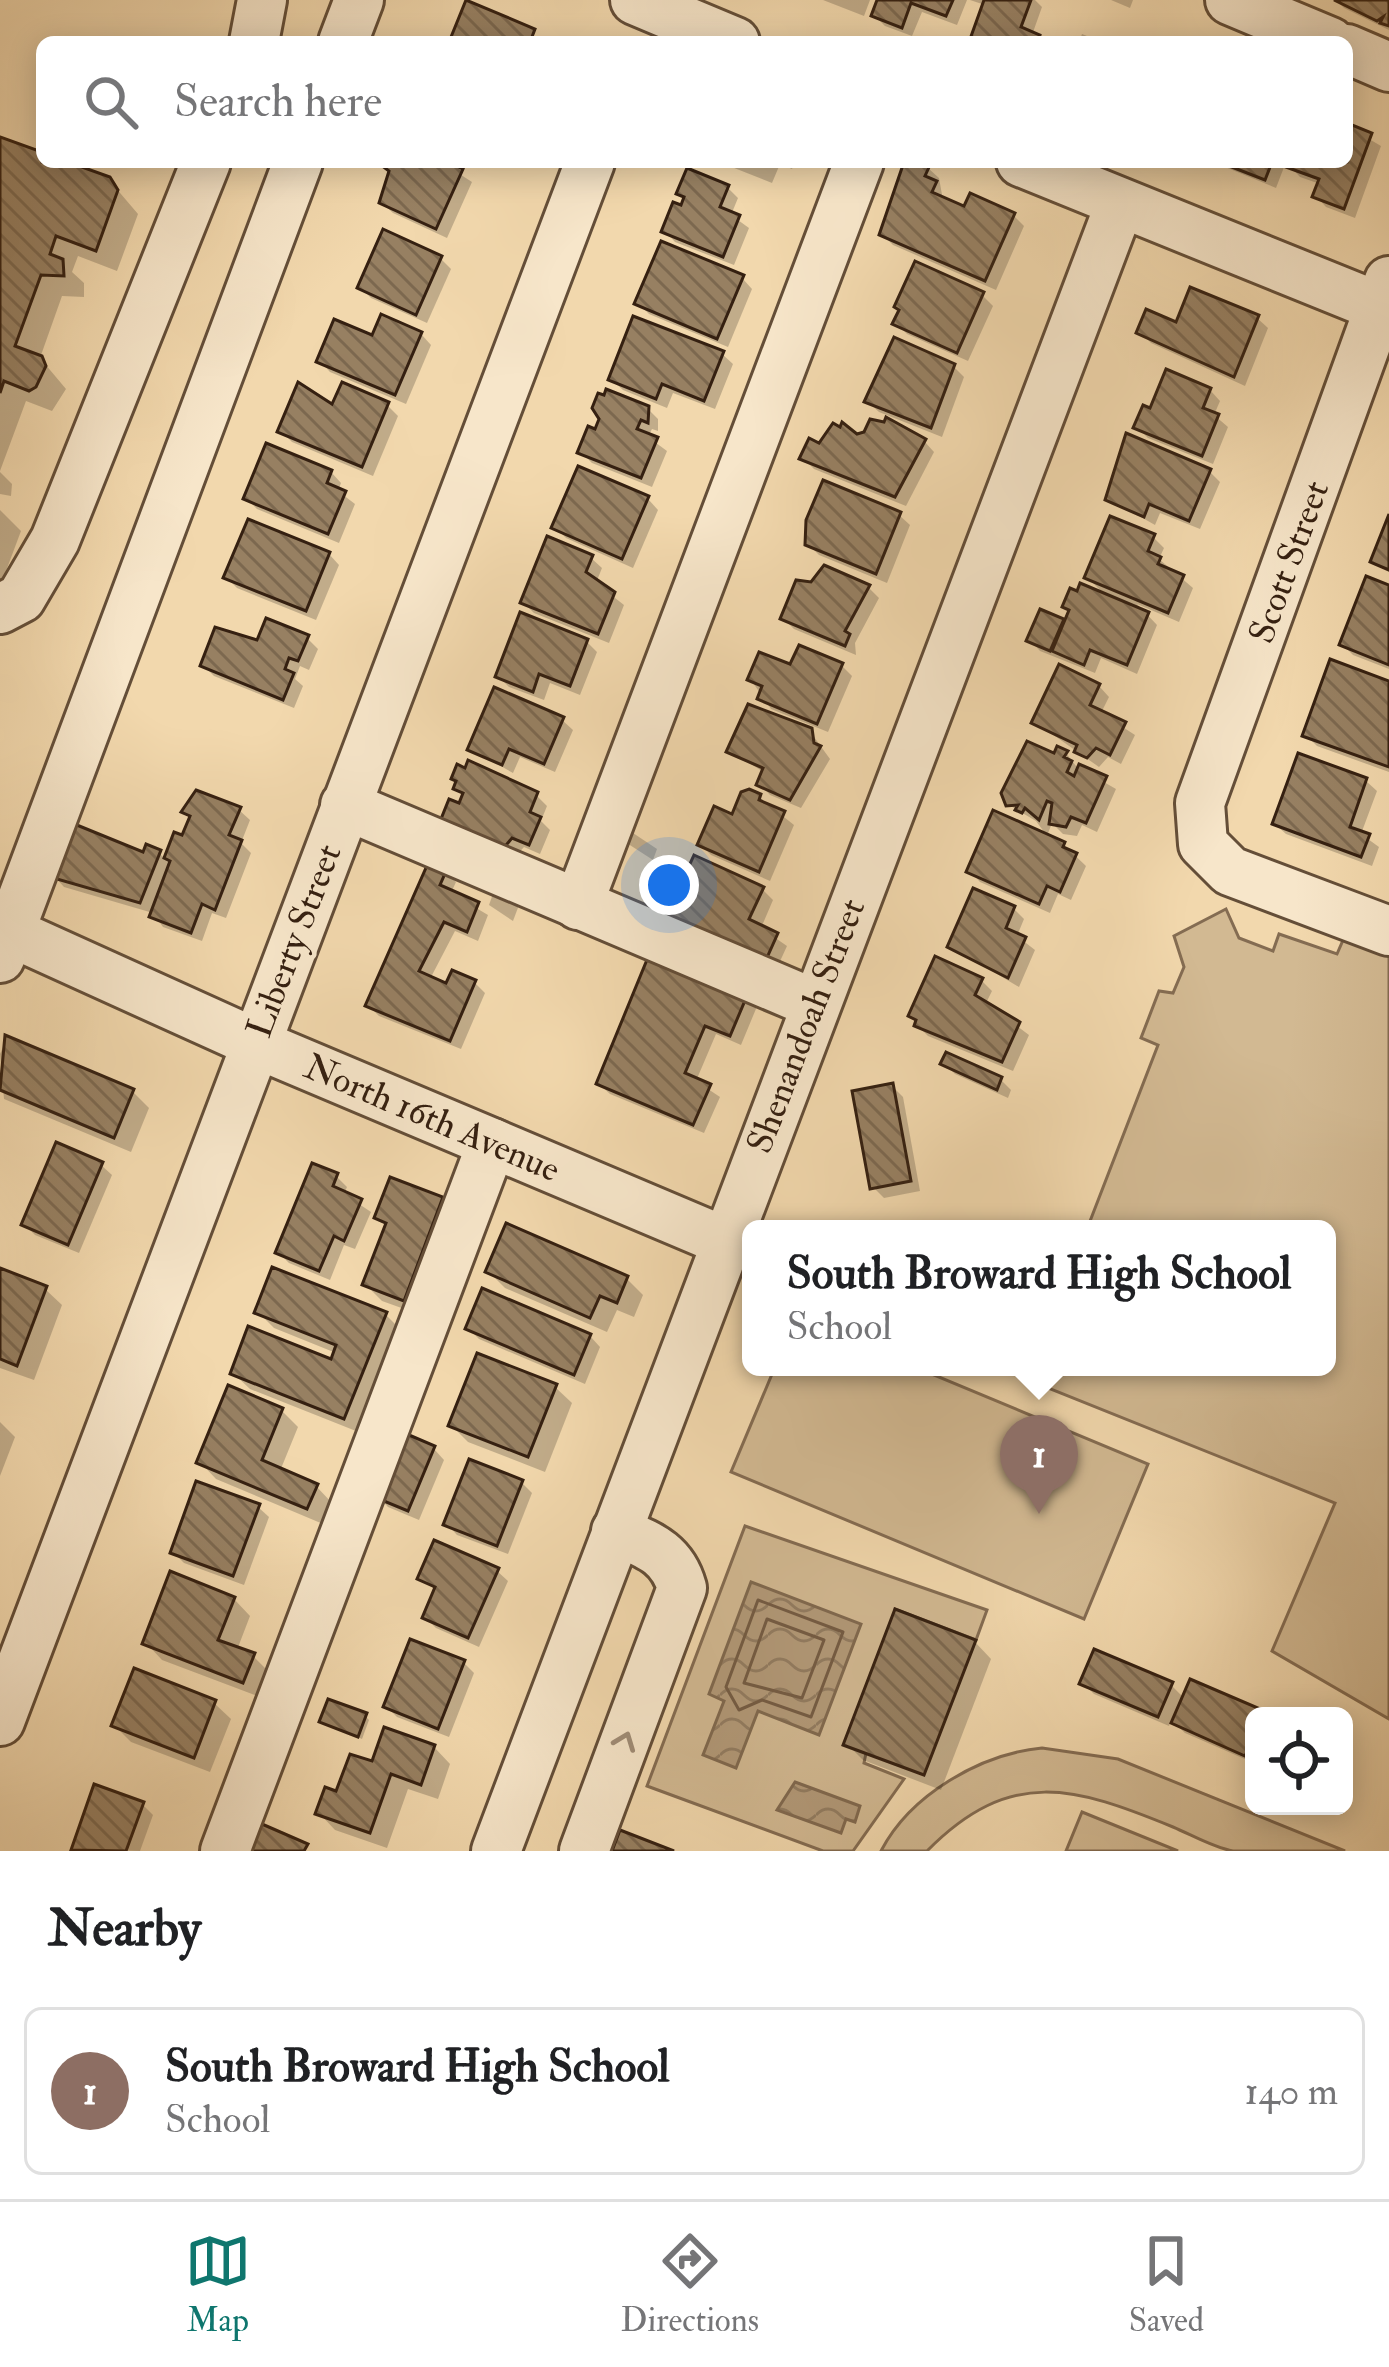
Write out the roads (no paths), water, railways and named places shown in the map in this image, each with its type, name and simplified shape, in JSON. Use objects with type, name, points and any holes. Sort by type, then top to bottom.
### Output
[{"type":"street","points":[[255,36],[262,0]]},
{"type":"street","points":[[345,36],[358,0]]},
{"type":"street","points":[[1230,0],[1316,36]]},
{"type":"street","points":[[642,12],[716,36]]},
{"type":"street","points":[[1353,52],[1389,67]]},
{"type":"street","points":[[0,609],[21,598],[56,540],[204,168]]},
{"type":"street","points":[[5,945],[296,168]]},
{"type":"street","name":"Liberty Street","points":[[0,1721],[588,168]]},
{"type":"street","points":[[578,904],[857,168]]},
{"type":"street","points":[[1035,168],[1387,301]]},
{"type":"street","name":"Shenandoah Street","points":[[496,1851],[1120,203]]},
{"type":"street","name":"Scott Street","points":[[1387,301],[1200,803],[1203,844],[1230,871],[1389,931]]},
{"type":"street","points":[[346,805],[815,1004]]},
{"type":"street","name":"North 16th Avenue","points":[[5,945],[255,1043],[724,1241]]},
{"type":"street","points":[[225,1851],[492,1143]]},
{"type":"street","points":[[584,1851],[682,1588],[676,1568],[662,1551],[616,1531]]},
{"type":"water","points":[[751,1582],[861,1624],[819,1735],[758,1711],[736,1768],[703,1755],[724,1701],[709,1694]]},
{"type":"water","points":[[795,1782],[860,1806],[855,1822],[846,1819],[841,1833],[777,1810]]},
{"type":"place","name":"South Broward High School","points":[[1039,1514]]}]
